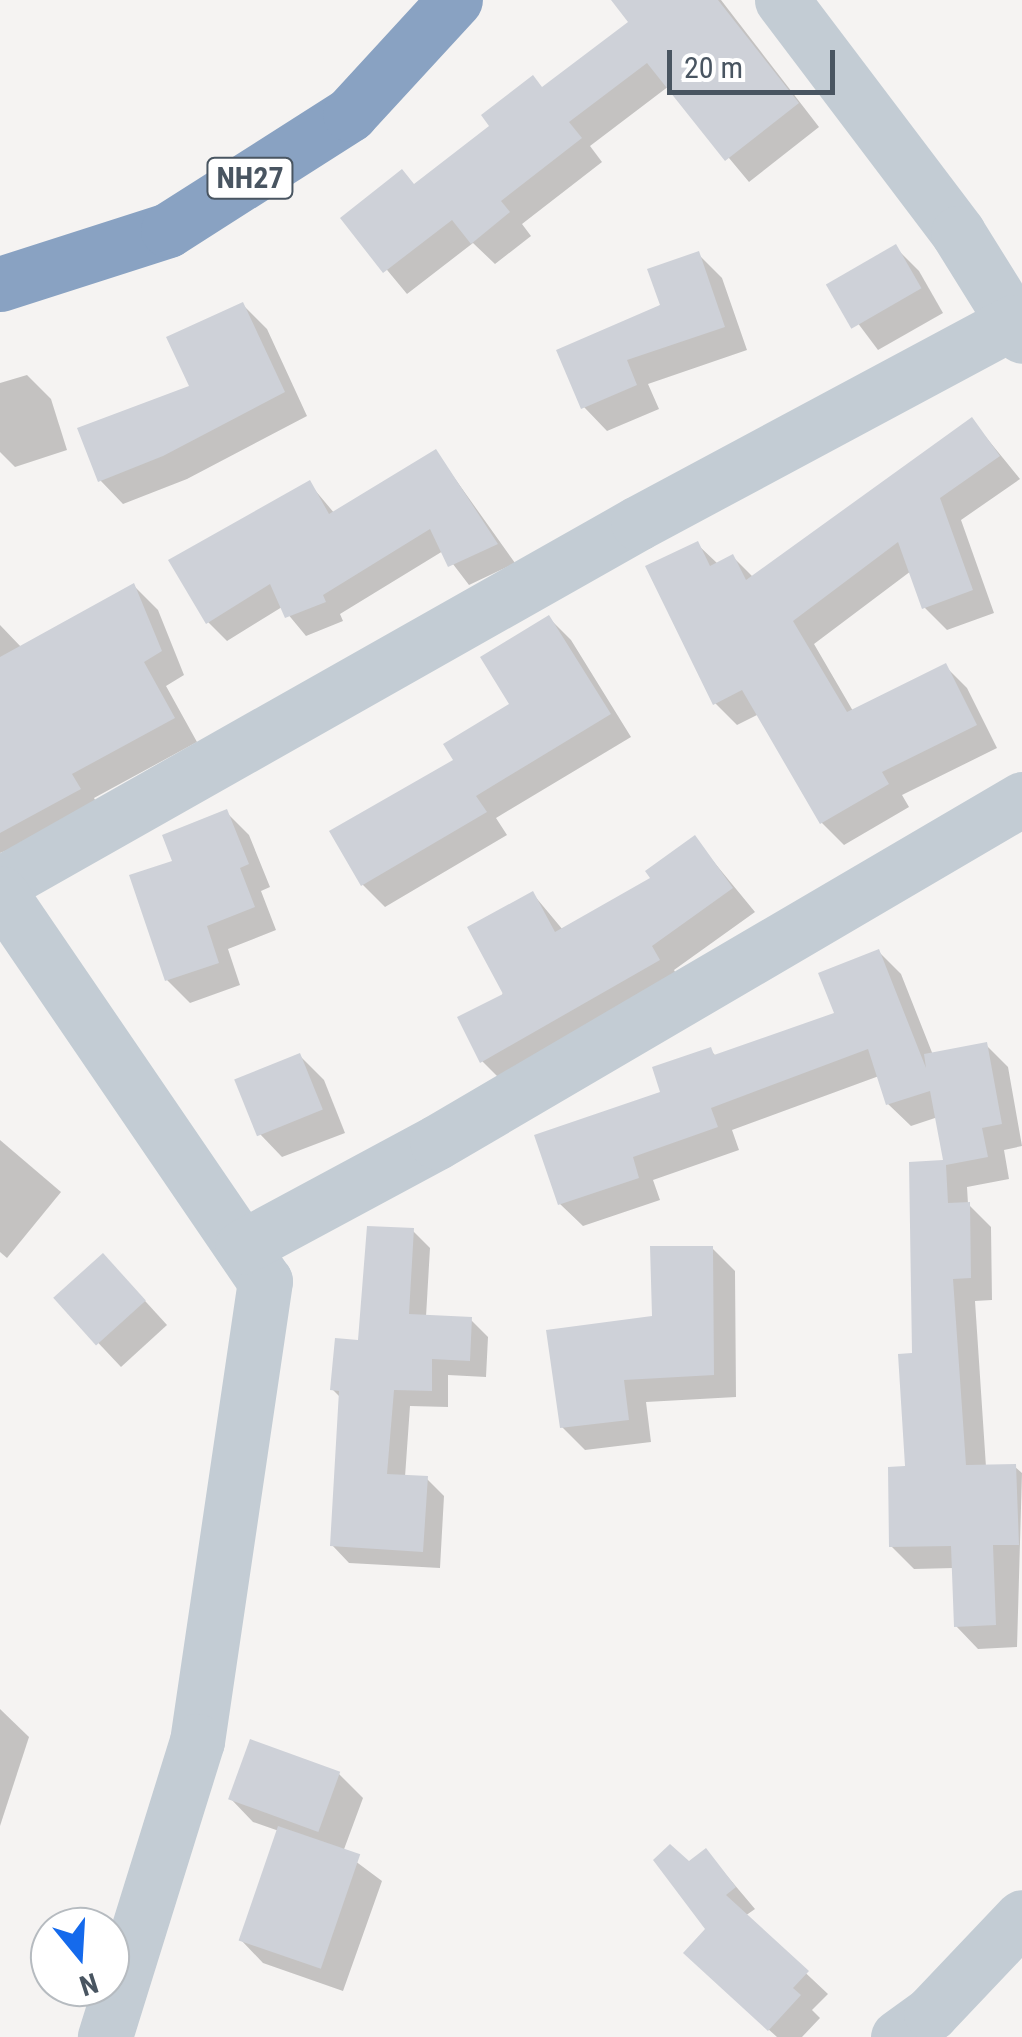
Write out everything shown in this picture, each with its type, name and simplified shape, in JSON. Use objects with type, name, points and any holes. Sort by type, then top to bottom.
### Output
[{"type":"highway","name":"NH27","points":[[0,284],[168,230],[350,114],[455,0]]},
{"type":"street","points":[[0,884],[638,523],[1018,329],[958,233],[782,0]]},
{"type":"street","points":[[242,1247],[437,1142],[1022,800]]},
{"type":"street","points":[[0,893],[265,1280],[197,1741],[104,2037]]},
{"type":"street","points":[[898,2037],[931,2014],[1022,1918]]},
{"type":"building","points":[[611,0],[718,0],[799,103],[725,161],[647,63],[569,122],[582,138],[501,201],[510,212],[471,244],[452,220],[383,273],[340,218],[402,169],[414,184],[489,126],[481,115],[533,75],[542,87],[628,22]]},
{"type":"building","points":[[896,244],[922,288],[851,329],[826,284]]},
{"type":"building","points":[[699,251],[725,327],[627,360],[637,385],[581,409],[556,350],[660,305],[647,269]]},
{"type":"building","points":[[243,302],[285,392],[163,456],[98,482],[77,428],[189,386],[166,337]]},
{"type":"building","points":[[972,417],[1000,456],[940,498],[973,590],[922,609],[898,542],[793,621],[847,712],[946,663],[977,725],[882,772],[889,784],[820,824],[742,690],[713,705],[645,566],[698,541],[710,566],[733,554],[746,580]]},
{"type":"building","points":[[436,449],[498,544],[448,567],[430,529],[323,595],[326,602],[285,618],[270,584],[206,624],[168,560],[310,480],[329,514]]},
{"type":"building","points":[[134,583],[162,651],[144,662],[175,718],[72,774],[81,789],[0,833],[0,657]]},
{"type":"building","points":[[549,615],[611,714],[476,796],[487,812],[361,886],[329,831],[453,760],[443,744],[509,704],[480,657]]},
{"type":"building","points":[[227,809],[249,864],[240,868],[255,907],[207,926],[219,963],[165,981],[129,875],[172,861],[162,835]]},
{"type":"building","points":[[695,835],[733,888],[652,946],[660,960],[480,1063],[457,1017],[503,994],[467,927],[533,891],[555,932],[650,878],[645,871]]},
{"type":"building","points":[[879,949],[926,1068],[924,1054],[987,1042],[1002,1124],[982,1128],[988,1157],[946,1165],[948,1203],[970,1202],[971,1278],[953,1279],[966,1465],[1016,1464],[1019,1545],[993,1545],[996,1625],[954,1627],[951,1546],[889,1547],[888,1467],[905,1466],[898,1354],[912,1353],[909,1162],[943,1160],[930,1091],[886,1105],[868,1049],[711,1108],[718,1127],[633,1157],[639,1178],[558,1205],[534,1135],[660,1092],[652,1067],[711,1047],[714,1055],[834,1013],[818,973]]},
{"type":"building","points":[[300,1053],[323,1110],[257,1136],[234,1080]]},
{"type":"building","points":[[367,1226],[414,1228],[409,1314],[472,1317],[470,1361],[432,1359],[432,1391],[394,1390],[387,1474],[428,1476],[423,1552],[330,1546],[339,1391],[330,1390],[335,1338],[358,1340]]},
{"type":"building","points":[[650,1246],[713,1246],[714,1375],[624,1380],[629,1420],[560,1428],[546,1330],[652,1316]]},
{"type":"building","points":[[103,1253],[146,1301],[96,1345],[53,1298]]},
{"type":"building","points":[[250,1739],[340,1772],[318,1832],[228,1799]]},
{"type":"building","points":[[278,1826],[360,1854],[321,1969],[239,1940]]},
{"type":"building","points":[[670,1844],[689,1861],[706,1848],[736,1887],[726,1895],[809,1971],[793,1988],[801,1995],[768,2031],[683,1953],[705,1929],[653,1860]]}]
